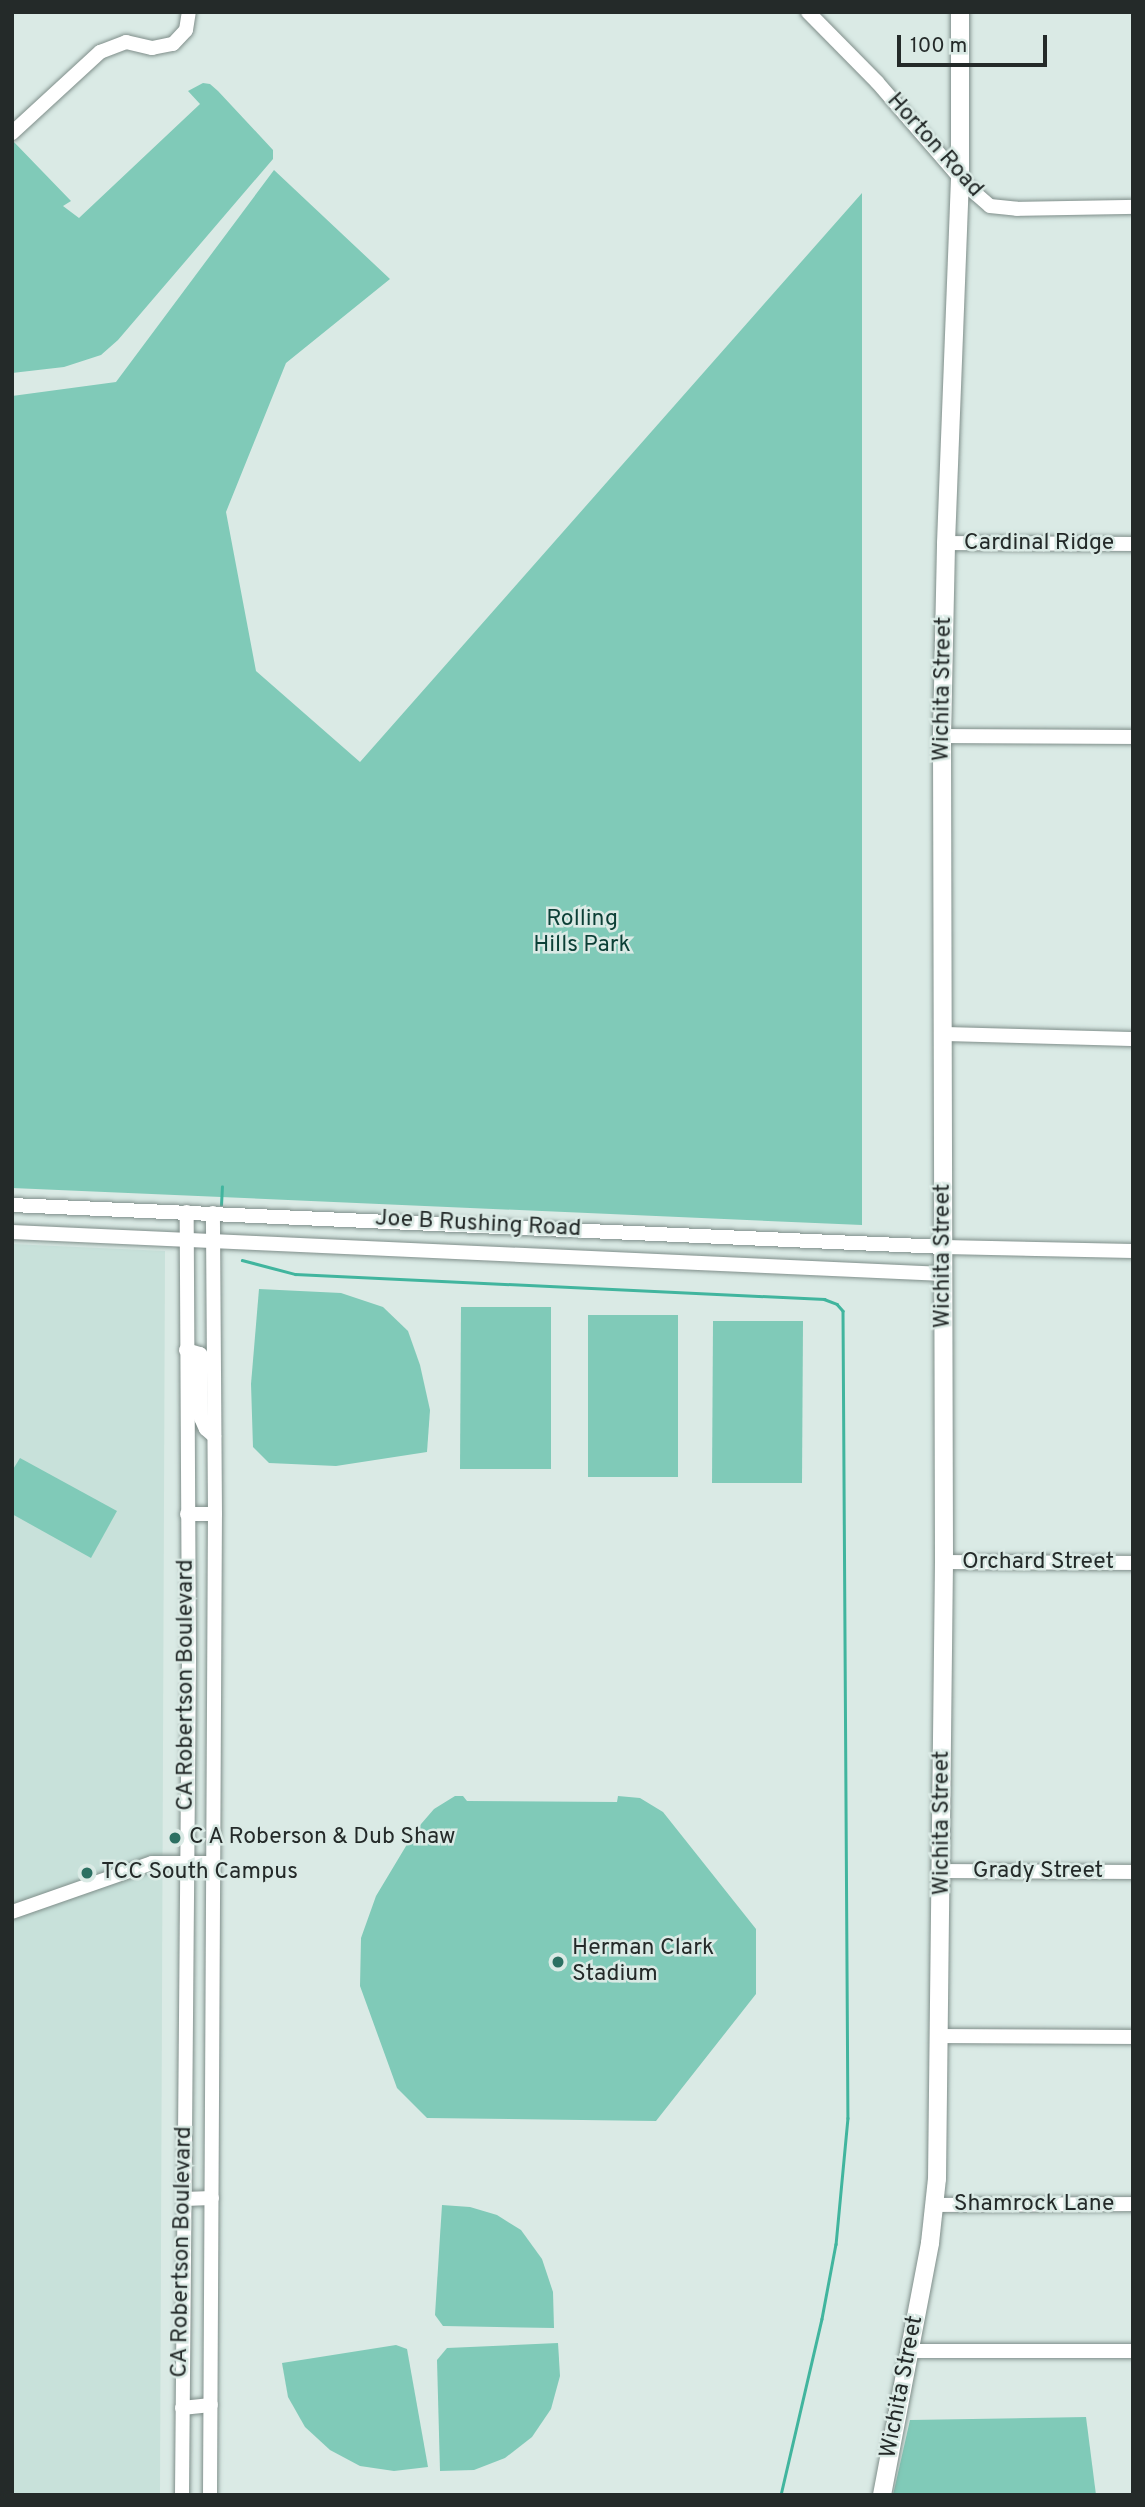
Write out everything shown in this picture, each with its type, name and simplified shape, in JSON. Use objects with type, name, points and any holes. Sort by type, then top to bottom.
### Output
[{"type":"main road","name":"Wichita Street","points":[[882,2495],[910,2351],[934,2205],[941,2036],[944,1562],[942,736],[946,543],[960,177],[960,12]]},
{"type":"street","points":[[12,133],[100,52],[126,42],[152,48],[173,44],[186,30],[189,12]]},
{"type":"street","name":"Horton Road","points":[[808,12],[877,82],[982,201],[1000,208],[1133,207]]},
{"type":"street","name":"Cardinal Ridge","points":[[946,543],[1133,544]]},
{"type":"street","points":[[942,736],[1133,737]]},
{"type":"street","points":[[943,1034],[1133,1039]]},
{"type":"street","name":"Joe B Rushing Road","points":[[12,1205],[944,1247],[1133,1251]]},
{"type":"street","name":"CA Robertson Boulevard","points":[[182,2495],[189,1660],[187,1212]]},
{"type":"street","name":"CA Robertson Boulevard","points":[[211,2495],[215,1514],[213,1213]]},
{"type":"street","name":"Joe B Rushing Road","points":[[12,1232],[944,1274]]},
{"type":"street","points":[[186,1350],[200,1354],[201,1419],[214,1436]]},
{"type":"street","points":[[187,1514],[215,1514]]},
{"type":"street","name":"Orchard Street","points":[[944,1562],[1133,1563]]},
{"type":"street","points":[[189,1660],[213,1659]]},
{"type":"street","points":[[12,1912],[147,1864],[212,1863]]},
{"type":"street","name":"Grady Street","points":[[943,1871],[1133,1872]]},
{"type":"street","points":[[941,2036],[1133,2037]]},
{"type":"street","points":[[184,2199],[212,2198]]},
{"type":"street","name":"Shamrock Lane","points":[[934,2205],[1133,2204]]},
{"type":"street","points":[[910,2351],[1133,2351]]},
{"type":"street","points":[[182,2408],[211,2405]]},
{"type":"shaded area","name":"TCC South Campus","points":[[12,1244],[165,1251],[160,2495],[12,2495]]},
{"type":"green space","points":[[203,83],[210,84],[218,91],[273,150],[273,159],[118,340],[101,355],[64,367],[12,373],[12,140],[71,201],[63,206],[79,218],[200,104],[188,91]]},
{"type":"green space","name":"Rolling Hills Park","points":[[274,170],[390,279],[286,363],[226,512],[256,671],[360,762],[862,193],[862,1225],[12,1188],[12,396],[116,382]]},
{"type":"green space","points":[[259,1289],[341,1293],[383,1307],[408,1331],[420,1365],[430,1410],[427,1452],[336,1466],[269,1463],[253,1447],[251,1384]]},
{"type":"green space","points":[[461,1307],[551,1307],[551,1469],[460,1469]]},
{"type":"green space","points":[[588,1315],[678,1315],[678,1477],[588,1477]]},
{"type":"green space","points":[[713,1321],[803,1321],[802,1483],[712,1483]]},
{"type":"green space","points":[[20,1458],[117,1511],[91,1558],[12,1514],[12,1471]]},
{"type":"green space","name":"Herman Clark Stadium","points":[[455,1796],[463,1796],[467,1801],[617,1802],[618,1796],[640,1798],[663,1812],[756,1929],[756,1994],[656,2121],[427,2118],[397,2088],[360,1986],[361,1938],[376,1896],[415,1831],[434,1809]]},
{"type":"green space","points":[[442,2205],[470,2207],[497,2215],[521,2230],[542,2259],[553,2292],[554,2328],[443,2326],[435,2315]]},
{"type":"green space","points":[[558,2343],[560,2376],[551,2409],[532,2437],[505,2458],[474,2470],[440,2471],[437,2360],[447,2348]]},
{"type":"green space","points":[[396,2345],[407,2349],[428,2467],[394,2471],[360,2466],[330,2450],[305,2427],[288,2397],[282,2363]]},
{"type":"green space","points":[[1086,2417],[1096,2495],[893,2495],[910,2420]]},
{"type":"waterway","points":[[221,1205],[222,1187]]},
{"type":"waterway","points":[[242,1260],[295,1274],[824,1299],[837,1304],[843,1311],[848,2118],[836,2244],[822,2319],[781,2495]]},
{"type":"place","name":"C A Roberson & Dub Shaw","points":[[175,1838]]},
{"type":"place","name":"TCC South Campus","points":[[87,1873]]},
{"type":"place","name":"Herman Clark Stadium","points":[[558,1962]]}]
